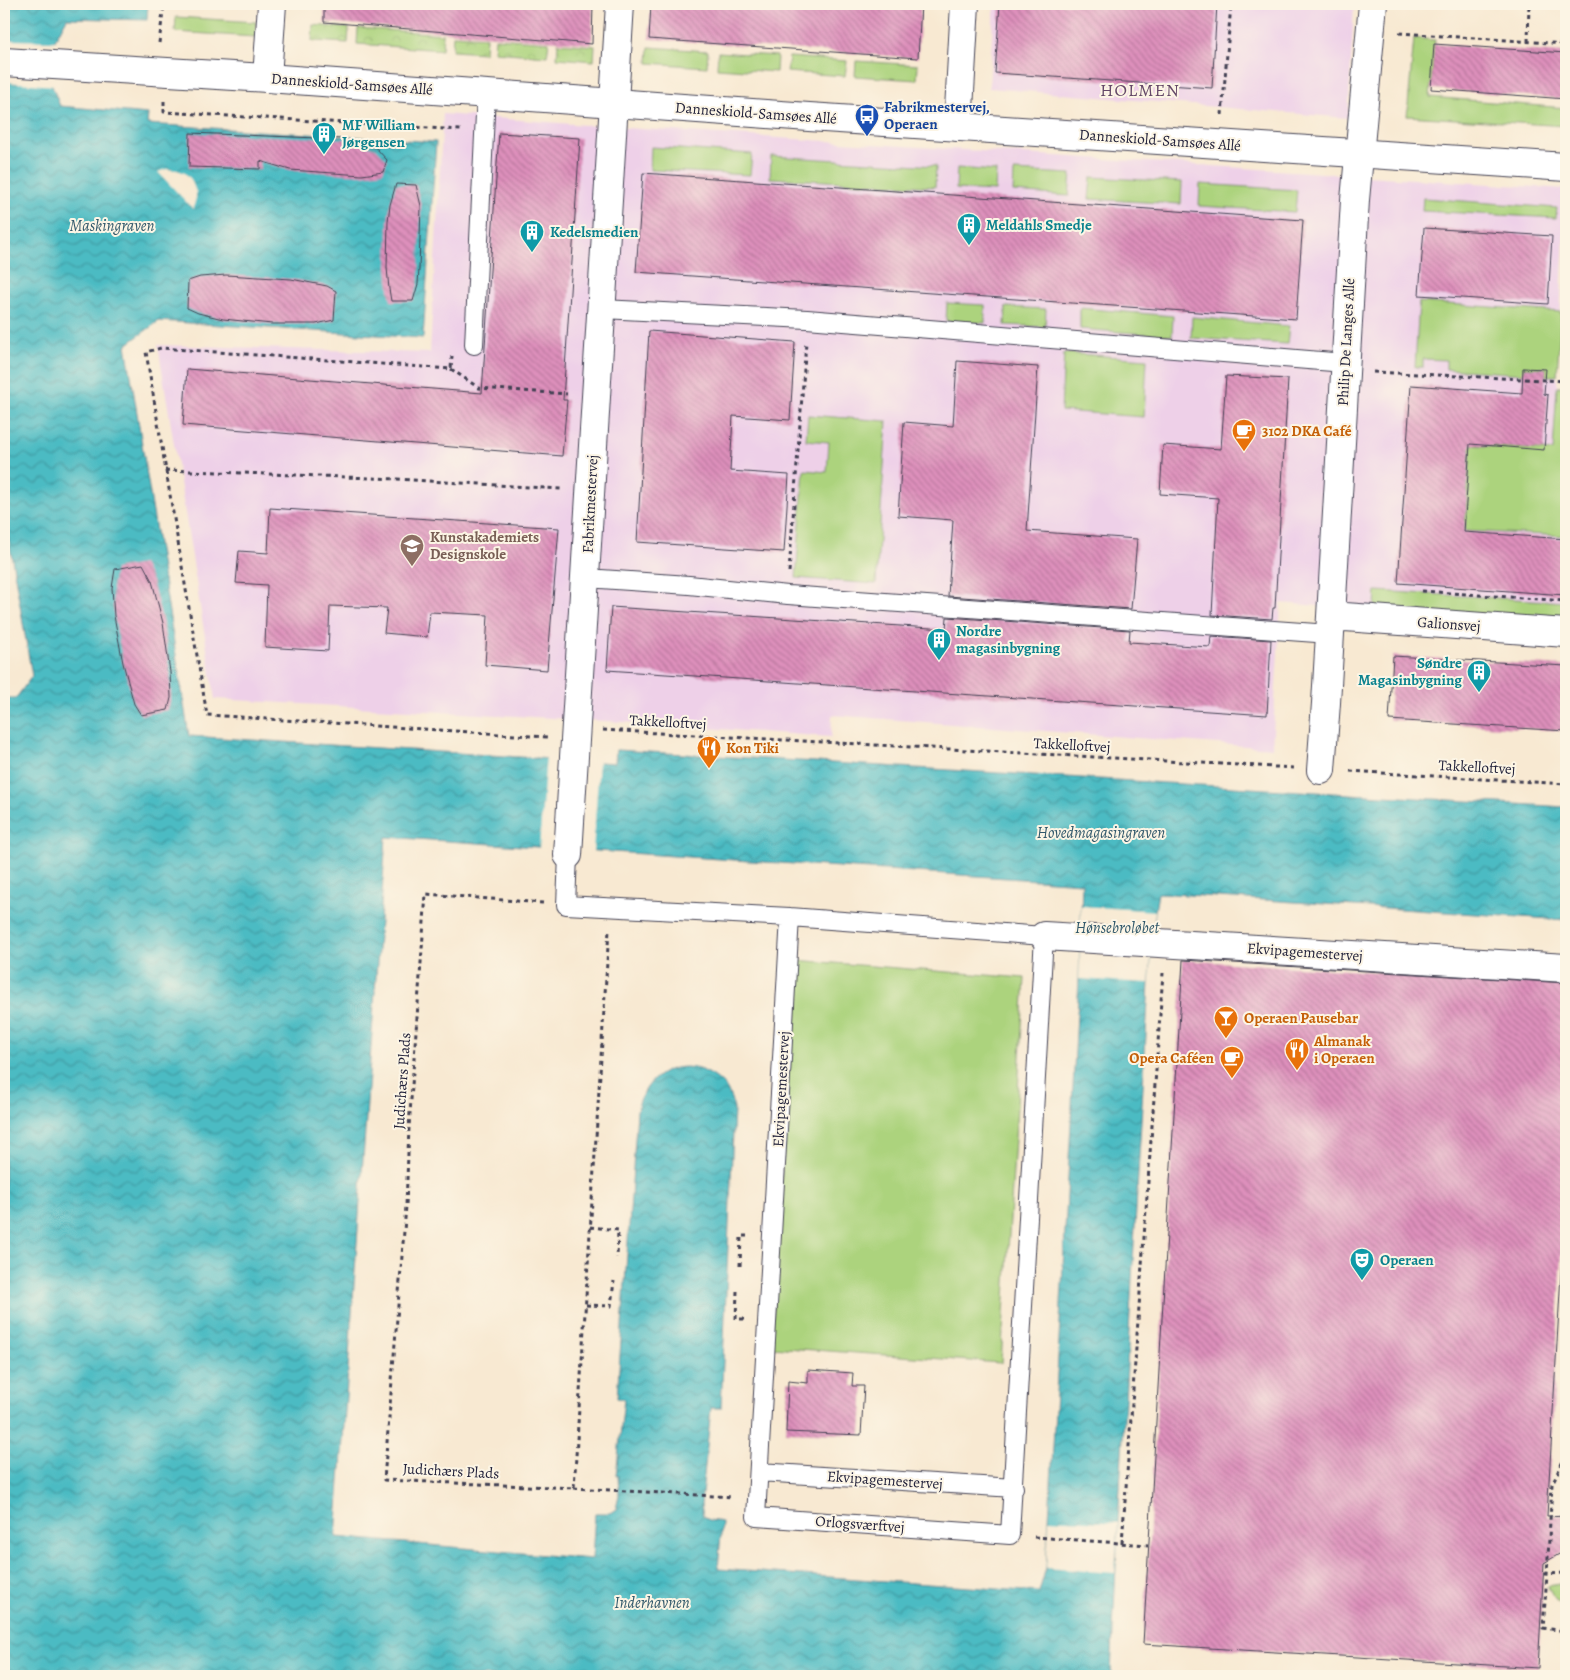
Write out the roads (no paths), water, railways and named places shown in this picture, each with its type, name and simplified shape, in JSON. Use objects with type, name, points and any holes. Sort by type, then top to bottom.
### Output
[{"type":"street","points":[[267,78],[272,4]]},
{"type":"street","name":"Fabrikmestervej","points":[[568,855],[620,4]]},
{"type":"street","points":[[958,127],[965,4]]},
{"type":"street","name":"Philip De Langes Allé","points":[[1321,770],[1359,153],[1373,4]]},
{"type":"street","name":"Danneskiold-Samsøes Allé","points":[[4,62],[267,78],[958,127],[1566,167]]},
{"type":"street","name":"Galionsvej","points":[[1330,625],[1566,633]]},
{"type":"street","name":"Ekvipagemestervej","points":[[1052,937],[1566,968]]},
{"type":"lane","points":[[474,345],[486,94]]},
{"type":"lane","points":[[602,309],[807,319],[1345,367]]},
{"type":"lane","points":[[586,578],[689,585],[788,595],[1330,625]]},
{"type":"lane","name":"Fabrikmestervej","points":[[566,905],[568,855]]},
{"type":"lane","name":"Ekvipagemestervej","points":[[566,905],[790,918],[1052,937]]},
{"type":"lane","name":"Ekvipagemestervej","points":[[790,918],[759,1472],[1014,1488]]},
{"type":"lane","points":[[1014,1488],[1052,937]]},
{"type":"lane","name":"Orlogsværftvej","points":[[759,1472],[756,1517],[1010,1535],[1014,1488]]},
{"type":"water","points":[[4,4],[148,4],[147,20],[67,18],[55,40],[52,86],[60,106],[148,114],[147,124],[436,142],[423,338],[159,321],[126,345],[189,736],[615,763],[616,750],[1566,807],[1566,920],[1158,893],[1149,983],[1111,1674],[1148,1676],[4,1676],[4,698],[16,698],[32,676],[4,512],[4,91],[9,83],[11,39],[4,18]],"holes":[[[386,837],[1082,883],[1079,979],[1049,1519],[1046,1568],[1039,1592],[718,1569],[722,1522],[709,1520],[703,1516],[701,1504],[711,1408],[721,1408],[734,1109],[729,1093],[723,1084],[710,1074],[684,1067],[671,1069],[659,1075],[642,1096],[637,1111],[617,1398],[624,1399],[616,1476],[618,1475],[619,1496],[616,1509],[610,1513],[595,1513],[592,1559],[336,1537]]]},
{"type":"place","name":"Fabrikmestervej, Operaen","points":[[867,137]]},
{"type":"place","name":"MF William Jørgensen","points":[[324,155]]},
{"type":"place","name":"Meldahls Smedje","points":[[969,246]]},
{"type":"place","name":"Kedelsmedien","points":[[532,253]]},
{"type":"place","name":"3102 DKA Café","points":[[1244,452]]},
{"type":"place","name":"Kunstakademiets Designskole","points":[[412,567]]},
{"type":"place","name":"Nordre magasinbygning","points":[[939,661]]},
{"type":"place","name":"Søndre Magasinbygning","points":[[1479,693]]},
{"type":"place","name":"Kon Tiki","points":[[709,769]]},
{"type":"place","name":"Operaen Pausebar","points":[[1226,1039]]},
{"type":"place","name":"Almanak i Operaen","points":[[1297,1071]]},
{"type":"place","name":"Opera Caféen","points":[[1232,1079]]},
{"type":"place","name":"Operaen","points":[[1362,1281]]},
{"type":"district","name":"HOLMEN","points":[[1140,90]]},
{"type":"water label","name":"Maskingraven","points":[[112,225]]},
{"type":"water label","name":"Hovedmagasingraven","points":[[1101,832]]},
{"type":"water label","name":"Hønsebroløbet","points":[[1117,927]]},
{"type":"water label","name":"Inderhavnen","points":[[652,1602]]}]
